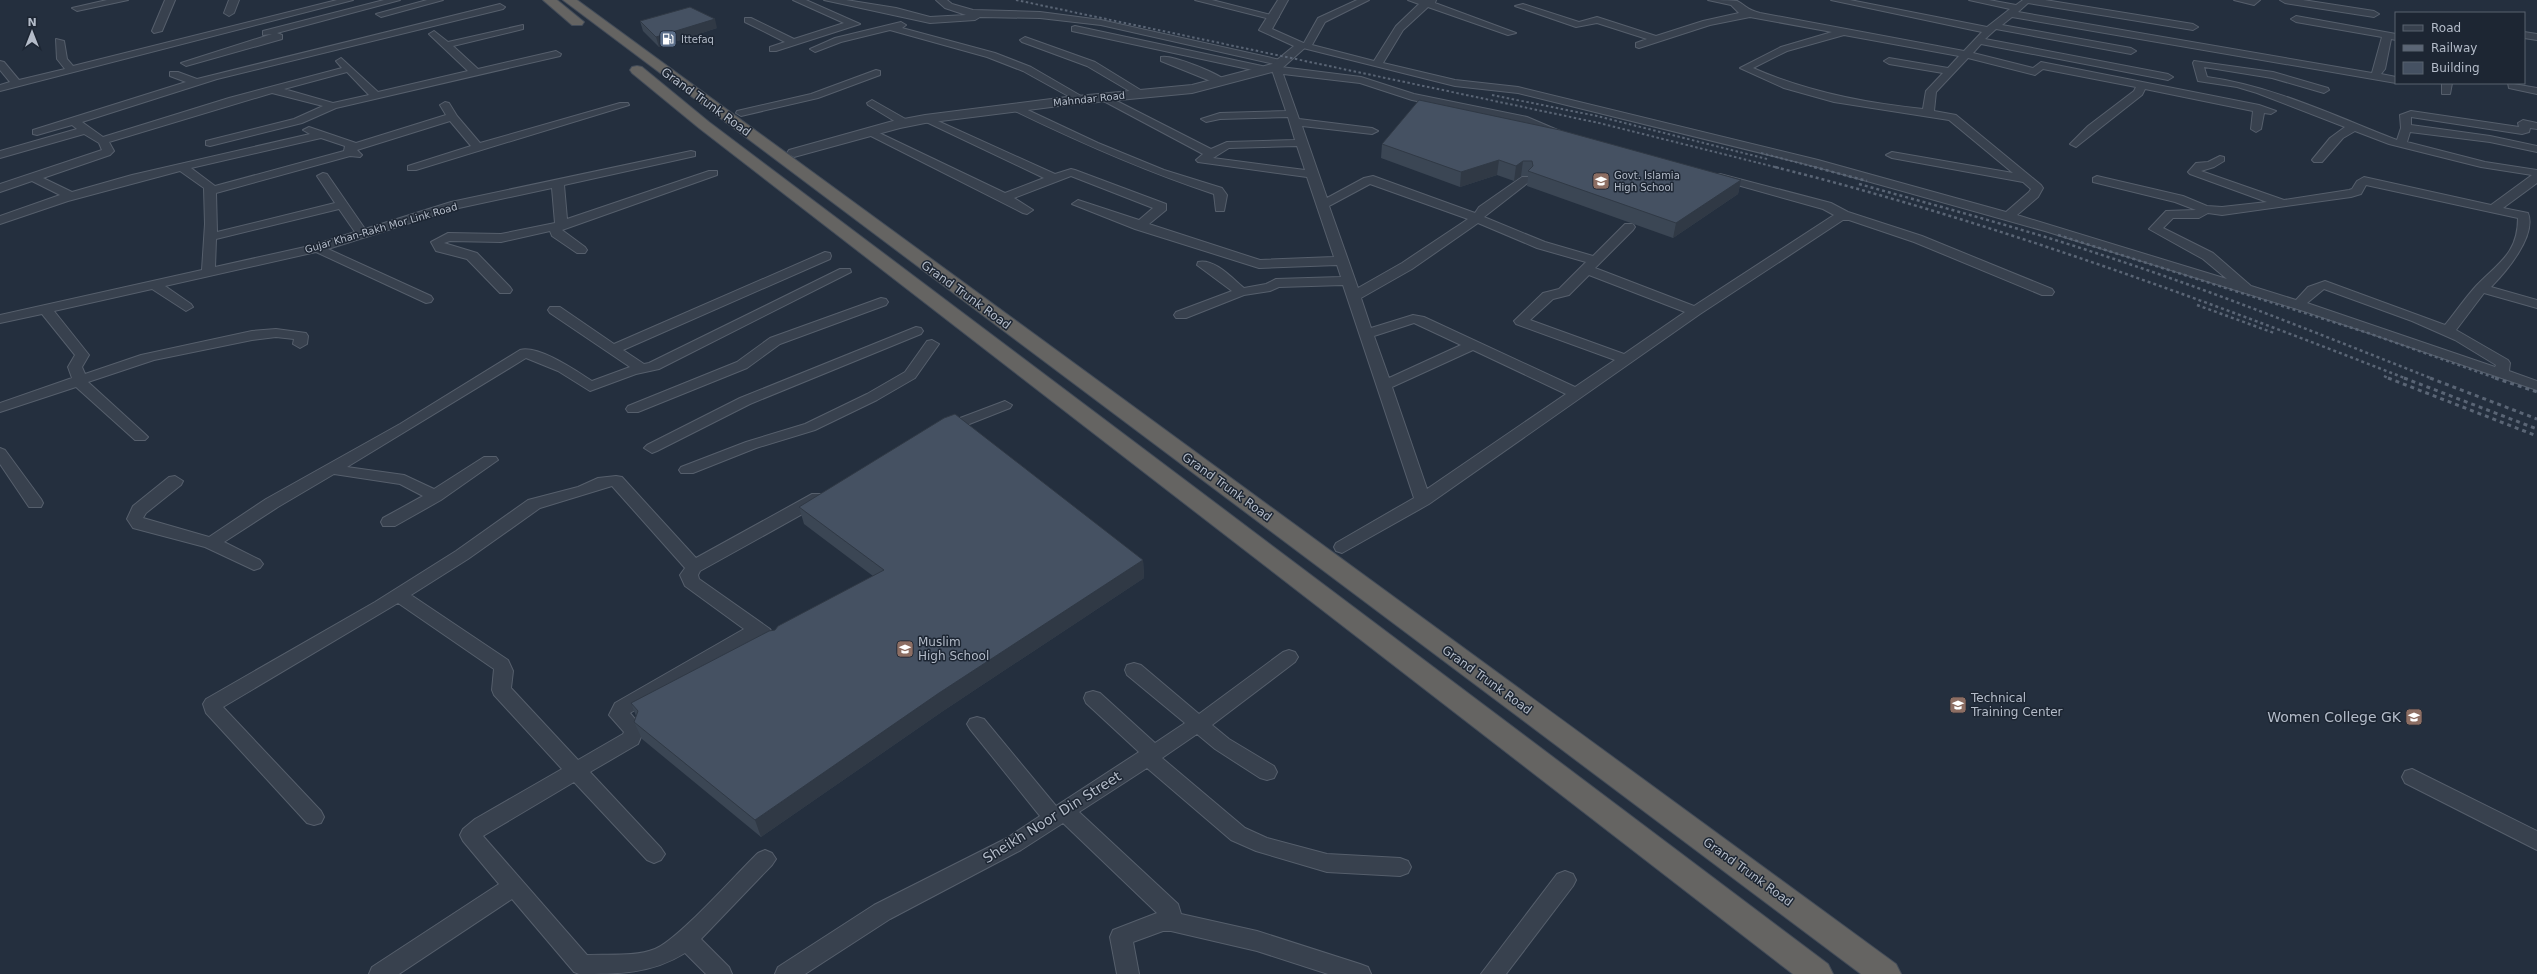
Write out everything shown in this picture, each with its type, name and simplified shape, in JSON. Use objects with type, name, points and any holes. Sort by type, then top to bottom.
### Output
[{"type":"highway","name":"Grand Trunk Road","points":[[549,0],[704,124],[1817,974]]},
{"type":"highway","name":"Grand Trunk Road","points":[[569,0],[734,115],[1885,974]]},
{"type":"highway","points":[[704,124],[734,115]]},
{"type":"street","points":[[77,8],[123,0]]},
{"type":"street","points":[[157,31],[170,0]]},
{"type":"street","points":[[229,13],[234,0]]},
{"type":"street","points":[[0,88],[348,0]]},
{"type":"street","points":[[266,33],[395,0]]},
{"type":"street","points":[[379,14],[438,0]]},
{"type":"street","points":[[798,0],[873,32]]},
{"type":"street","points":[[829,0],[896,11],[924,19],[945,20],[989,15],[1041,15],[1109,24],[1275,67]]},
{"type":"street","points":[[941,0],[949,7],[989,15]]},
{"type":"street","points":[[1200,0],[1274,18]]},
{"type":"street","points":[[1282,0],[1266,32],[1339,56],[1469,86],[1518,90],[1734,141],[2010,216],[2298,305],[2537,386]]},
{"type":"street","points":[[1305,45],[1321,20],[1364,0]]},
{"type":"street","points":[[1413,0],[1430,2],[1512,33]]},
{"type":"street","points":[[1714,0],[1738,5],[1749,14]]},
{"type":"street","points":[[1836,0],[2131,51]]},
{"type":"street","points":[[1974,0],[2015,11],[2395,80]]},
{"type":"street","points":[[1928,112],[1931,91],[1978,40],[1991,28],[2029,0],[2193,27]]},
{"type":"street","points":[[2239,0],[2254,2],[2255,0]]},
{"type":"street","points":[[2285,0],[2374,14]]},
{"type":"street","points":[[1377,65],[1412,12],[1430,2]]},
{"type":"street","points":[[1520,6],[1579,25],[1597,20],[1657,39]]},
{"type":"street","points":[[37,132],[198,82],[500,7]]},
{"type":"street","points":[[1639,45],[1695,25],[1749,14],[1965,54],[2036,72],[2041,65],[2271,110]]},
{"type":"street","points":[[815,49],[924,19]]},
{"type":"street","points":[[2296,19],[2392,36],[2380,69],[2375,76]]},
{"type":"street","points":[[748,20],[793,42]]},
{"type":"street","points":[[773,49],[852,23]]},
{"type":"street","points":[[1060,25],[1275,67],[1361,80],[1412,96],[1523,119],[1580,142]]},
{"type":"street","points":[[186,62],[279,37],[244,26]]},
{"type":"street","points":[[446,45],[520,27]]},
{"type":"street","points":[[892,28],[991,55],[1027,69],[1083,100]]},
{"type":"street","points":[[1843,32],[1784,49],[1745,68],[1794,86],[1862,105],[1928,112],[1952,117],[2037,188],[2036,191],[2010,216]]},
{"type":"street","points":[[434,34],[475,72]]},
{"type":"street","points":[[2525,35],[2537,37]]},
{"type":"street","points":[[1025,40],[1091,64],[1142,94]]},
{"type":"street","points":[[1978,40],[2168,77]]},
{"type":"street","points":[[59,41],[62,59],[71,70]]},
{"type":"street","name":"Mahndar Road","points":[[794,153],[871,133],[905,122],[1083,100],[1192,89],[1275,67],[1305,45]]},
{"type":"street","points":[[330,49],[376,96]]},
{"type":"street","points":[[210,142],[293,122],[333,106],[556,54]]},
{"type":"street","points":[[1165,59],[1198,71],[1222,82]]},
{"type":"street","points":[[1889,61],[1950,71]]},
{"type":"street","points":[[2324,90],[2273,74],[2198,63],[2202,79],[2238,84],[2261,91],[2354,128],[2401,144],[2485,166],[2516,168],[2537,173]]},
{"type":"street","points":[[0,64],[16,84]]},
{"type":"street","points":[[1275,67],[1423,500]]},
{"type":"street","points":[[74,121],[98,140],[103,140],[270,89],[348,69]]},
{"type":"street","points":[[734,115],[814,96],[876,73]]},
{"type":"street","points":[[174,74],[198,82]]},
{"type":"street","points":[[2513,84],[2513,86],[2517,88],[2537,91]]},
{"type":"street","points":[[2076,144],[2092,128],[2138,93],[2142,85]]},
{"type":"street","points":[[270,89],[333,106]]},
{"type":"street","points":[[1103,98],[1203,159],[1312,174]]},
{"type":"street","points":[[872,102],[905,122]]},
{"type":"street","points":[[445,105],[452,117],[478,147]]},
{"type":"street","points":[[412,168],[478,147],[624,105]]},
{"type":"street","points":[[1017,108],[1094,145],[1160,172],[1218,191],[1221,195],[1220,208]]},
{"type":"street","points":[[2256,129],[2259,108]]},
{"type":"street","points":[[2401,144],[2406,128],[2405,115],[2410,114],[2522,131],[2525,130],[2522,123],[2537,126]]},
{"type":"street","points":[[210,191],[354,151],[452,117]]},
{"type":"street","points":[[1206,119],[1292,118],[1372,131]]},
{"type":"street","points":[[925,119],[1054,178]]},
{"type":"street","points":[[293,122],[354,151]]},
{"type":"street","points":[[2318,160],[2344,130],[2354,128]]},
{"type":"street","points":[[2406,128],[2490,139],[2537,149]]},
{"type":"street","points":[[0,155],[85,130]]},
{"type":"street","points":[[871,133],[1005,197],[1027,210]]},
{"type":"street","points":[[0,220],[71,196],[319,135]]},
{"type":"street","points":[[237,136],[241,154]]},
{"type":"street","points":[[0,188],[106,153],[108,151],[103,140]]},
{"type":"street","points":[[1203,159],[1226,145],[1302,143]]},
{"type":"street","name":"Gujar Khan-Rakh Mor Link Road","points":[[0,319],[208,271],[317,248],[451,206],[692,154]]},
{"type":"street","points":[[1892,155],[2027,180]]},
{"type":"street","points":[[2220,159],[2210,165],[2200,165],[2194,172],[2248,189],[2284,204]]},
{"type":"street","points":[[183,168],[207,184],[210,191],[208,271]]},
{"type":"street","points":[[1005,197],[1071,172],[1162,208],[1139,226]]},
{"type":"street","points":[[505,290],[472,256],[440,248],[437,242],[448,237],[501,238],[562,225],[713,173]]},
{"type":"street","points":[[1710,175],[1827,206],[1844,215],[1918,239],[2047,292]]},
{"type":"street","points":[[33,176],[71,196]]},
{"type":"street","points":[[323,176],[362,234]]},
{"type":"street","points":[[2495,208],[2537,177]]},
{"type":"street","points":[[1354,296],[1407,266],[1477,218],[1483,210],[1526,179]]},
{"type":"street","points":[[1323,205],[1368,180],[1373,180],[1477,218],[1695,311]]},
{"type":"street","points":[[2096,180],[2179,199],[2205,209],[2235,211],[2351,193],[2358,191],[2360,183],[2364,181],[2495,208],[2524,216],[2524,231],[2519,248],[2508,263],[2481,288],[2447,332]]},
{"type":"street","points":[[558,182],[562,225]]},
{"type":"street","points":[[1078,204],[1139,226],[1176,236],[1259,264],[1342,261]]},
{"type":"street","points":[[210,237],[343,205]]},
{"type":"street","points":[[2205,209],[2198,214],[2170,214],[2155,228],[2208,256],[2250,291]]},
{"type":"street","points":[[1342,547],[1423,500],[1695,311],[1844,215]]},
{"type":"street","points":[[562,225],[556,230],[556,233],[581,250]]},
{"type":"street","points":[[1625,359],[1521,321],[1548,296],[1564,292],[1592,266],[1629,227]]},
{"type":"street","points":[[317,248],[426,299]]},
{"type":"street","points":[[614,349],[825,256]]},
{"type":"street","points":[[1259,264],[1270,287]]},
{"type":"street","points":[[1203,265],[1218,273],[1241,292]]},
{"type":"street","points":[[211,543],[272,503],[405,427],[525,353],[563,368],[590,387],[654,366],[845,272]]},
{"type":"street","points":[[1181,315],[1241,292],[1270,287],[1276,283],[1349,281]]},
{"type":"street","points":[[153,284],[186,307]]},
{"type":"street","points":[[2298,305],[2310,291],[2317,286],[2326,285],[2447,332],[2503,363],[2501,374]]},
{"type":"street","points":[[2481,288],[2537,304]]},
{"type":"street","points":[[633,409],[742,365],[775,341],[880,302]]},
{"type":"street","points":[[45,308],[82,355],[75,367],[80,382],[140,437]]},
{"type":"street","points":[[555,310],[642,369]]},
{"type":"street","points":[[1367,334],[1413,319],[1419,320],[1447,335],[1473,345],[1576,394]]},
{"type":"street","points":[[652,448],[744,401],[916,331]]},
{"type":"street","points":[[0,408],[80,382],[144,358],[201,348],[243,336],[286,333],[301,336],[300,344]]},
{"type":"street","points":[[687,470],[752,445],[810,427],[872,397],[910,375],[932,344]]},
{"type":"street","points":[[1384,386],[1473,345]]},
{"type":"street","points":[[927,436],[1005,405]]},
{"type":"street","points":[[0,453],[35,503]]},
{"type":"street","points":[[389,522],[435,496],[490,460]]},
{"type":"street","points":[[330,469],[404,480],[435,496]]},
{"type":"street","points":[[175,480],[139,510],[135,519],[139,524],[211,543],[254,564]]},
{"type":"street","points":[[314,817],[213,708],[213,704],[399,595],[462,555],[534,504],[584,492],[604,482],[616,481],[694,568]]},
{"type":"street","points":[[774,641],[691,582],[689,575],[694,568],[830,491]]},
{"type":"street","points":[[399,595],[501,665],[504,671],[501,690],[654,854]]},
{"type":"street","points":[[757,629],[622,708],[619,715],[634,730],[631,739],[482,825],[470,835],[582,965],[638,963],[661,958],[686,939],[765,859]]},
{"type":"street","name":"Sheikh Noor Din Street","points":[[786,974],[882,912],[1014,844],[1223,708],[1288,657]]},
{"type":"street","points":[[1134,670],[1222,744],[1267,772]]},
{"type":"street","points":[[1093,698],[1150,755],[1238,834],[1263,845],[1327,863],[1400,867]]},
{"type":"street","points":[[977,724],[1059,814],[1170,911],[1171,921]]},
{"type":"street","points":[[2412,778],[2537,841]]},
{"type":"street","points":[[1492,974],[1565,880]]},
{"type":"street","points":[[380,974],[514,886]]},
{"type":"street","points":[[1128,974],[1121,937],[1162,921],[1171,921],[1257,941],[1360,974]]},
{"type":"street","points":[[686,939],[721,974]]},
{"type":"building","points":[[690,7],[715,19],[656,37],[640,21]]},
{"type":"building","name":"Govt. Islamia High School","points":[[1419,100],[1560,130],[1741,180],[1676,223],[1528,171],[1533,166],[1532,161],[1523,161],[1516,166],[1499,160],[1461,172],[1382,144]]},
{"type":"building","name":"Muslim High School","points":[[955,414],[1143,560],[939,693],[755,820],[634,722],[638,711],[631,703],[769,631],[775,630],[778,626],[884,570],[799,507],[944,418]]},
{"type":"railway","points":[[1016,0],[1599,123],[1775,167]]},
{"type":"railway","points":[[1492,95],[1597,116],[1767,159]]},
{"type":"railway","points":[[1761,153],[1818,168]]},
{"type":"railway","points":[[1775,167],[1779,168]]},
{"type":"railway","points":[[1775,167],[1855,188],[2015,236],[2251,319],[2407,379]]},
{"type":"railway","points":[[1814,167],[1867,181]]},
{"type":"railway","points":[[1859,184],[1982,218],[2075,246],[2188,284],[2433,379]]},
{"type":"railway","points":[[2058,235],[2368,333],[2498,379]]},
{"type":"railway","points":[[2197,305],[2274,333]]},
{"type":"railway","points":[[2384,376],[2388,378]]},
{"type":"railway","points":[[2388,378],[2537,436]]},
{"type":"railway","points":[[2404,378],[2537,429]]},
{"type":"railway","points":[[2430,378],[2537,419]]},
{"type":"railway","points":[[2498,379],[2537,392]]},
{"type":"place","name":"Ittefaq","points":[[668,39]]},
{"type":"place","name":"Govt. Islamia High School","points":[[1601,181]]},
{"type":"place","name":"Muslim High School","points":[[905,649]]},
{"type":"place","name":"Technical Training Center","points":[[1958,705]]},
{"type":"place","name":"Women College GK","points":[[2414,717]]}]
